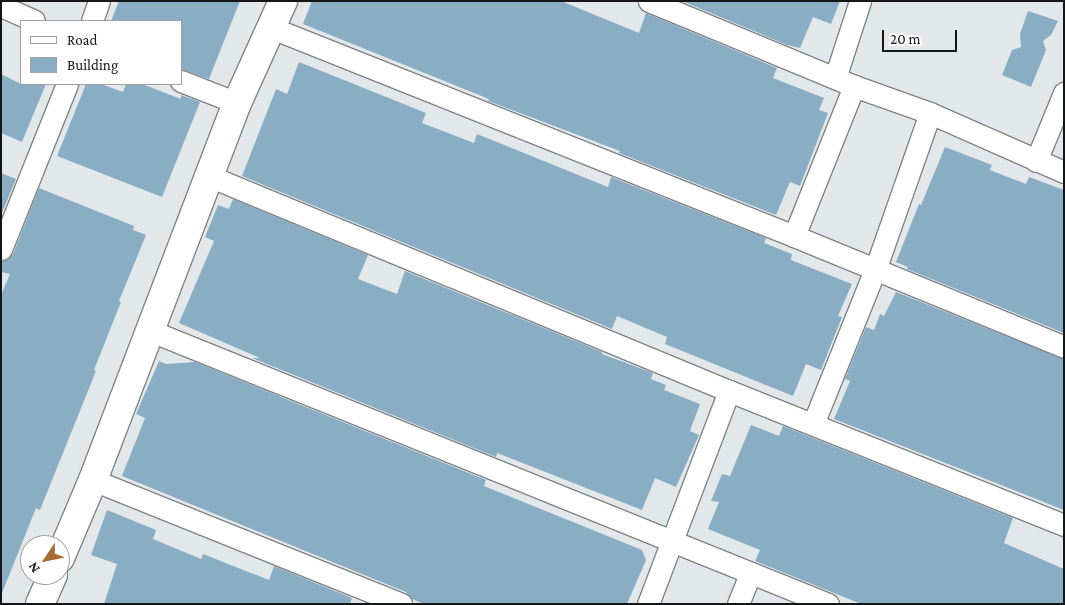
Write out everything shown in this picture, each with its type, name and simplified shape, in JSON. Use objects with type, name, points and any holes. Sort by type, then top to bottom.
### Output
[{"type":"street","points":[[92,20],[100,1]]},
{"type":"street","points":[[70,535],[93,480],[237,103],[272,28],[282,1]]},
{"type":"street","points":[[649,1],[845,82],[930,113],[1064,172]]},
{"type":"street","points":[[794,236],[845,82],[860,1]]},
{"type":"street","points":[[1,6],[32,20]]},
{"type":"street","points":[[272,28],[794,236],[1064,347]]},
{"type":"street","points":[[182,82],[237,103]]},
{"type":"street","points":[[1,249],[67,85]]},
{"type":"street","points":[[1036,161],[1064,93]]},
{"type":"street","points":[[813,424],[875,270],[930,113]]},
{"type":"street","points":[[209,176],[729,392],[1064,525]]},
{"type":"street","points":[[150,331],[828,604]]},
{"type":"street","points":[[648,604],[729,392]]},
{"type":"street","points":[[93,480],[400,604]]},
{"type":"street","points":[[738,604],[750,574]]},
{"type":"street","points":[[40,604],[49,585]]},
{"type":"building","points":[[119,1],[240,1],[209,79],[182,69],[182,20],[111,20]]},
{"type":"building","points":[[312,1],[561,1],[639,33],[646,13],[777,68],[773,78],[824,98],[819,110],[828,113],[800,186],[790,182],[776,215],[619,153],[620,151],[488,101],[489,99],[303,24]]},
{"type":"building","points":[[682,1],[840,1],[831,24],[813,17],[800,48],[787,45]]},
{"type":"building","points":[[1028,11],[1058,21],[1051,35],[1043,41],[1046,50],[1031,87],[1002,75],[1012,50],[1021,47],[1020,34]]},
{"type":"building","points":[[299,62],[426,113],[422,123],[474,143],[477,134],[608,187],[611,177],[766,238],[764,243],[792,254],[791,260],[852,284],[838,316],[842,317],[821,370],[806,364],[793,396],[665,344],[667,337],[617,316],[612,329],[242,176],[276,89],[287,94]]},
{"type":"building","points":[[1,74],[20,85],[46,85],[22,142],[1,133]]},
{"type":"building","points":[[86,85],[104,85],[123,92],[126,85],[145,85],[181,99],[181,95],[200,102],[162,197],[57,156]]},
{"type":"building","points":[[945,147],[992,165],[990,170],[1026,184],[1029,177],[1064,190],[1064,333],[907,269],[908,267],[896,262],[919,204],[921,205]]},
{"type":"building","points":[[1,173],[16,179],[1,215]]},
{"type":"building","points":[[39,188],[134,226],[133,230],[146,235],[119,301],[121,302],[94,370],[96,371],[40,510],[36,508],[25,535],[20,535],[20,548],[2,593],[1,295],[10,274],[1,272],[1,261],[8,259],[13,254]]},
{"type":"building","points":[[233,199],[368,255],[358,279],[397,294],[405,271],[602,352],[602,354],[653,373],[651,379],[666,385],[664,390],[700,404],[690,431],[699,435],[676,487],[655,478],[642,510],[497,453],[496,457],[252,358],[260,358],[179,323],[214,241],[205,237],[218,205],[229,209]]},
{"type":"building","points":[[896,292],[1064,359],[1064,510],[834,419],[850,381],[845,379],[866,327],[874,330],[880,314],[884,316]]},
{"type":"building","points":[[159,361],[166,364],[195,362],[486,480],[484,486],[642,550],[646,560],[627,604],[424,604],[412,599],[406,592],[122,476],[145,418],[136,414]]},
{"type":"building","points":[[751,425],[779,436],[783,426],[1013,518],[1004,543],[1064,569],[1064,604],[861,604],[755,561],[760,550],[708,529],[719,502],[711,501],[722,474],[730,476]]},
{"type":"building","points":[[107,510],[156,530],[153,539],[201,559],[203,554],[269,580],[274,566],[352,598],[350,604],[104,604],[117,564],[91,555]]}]
